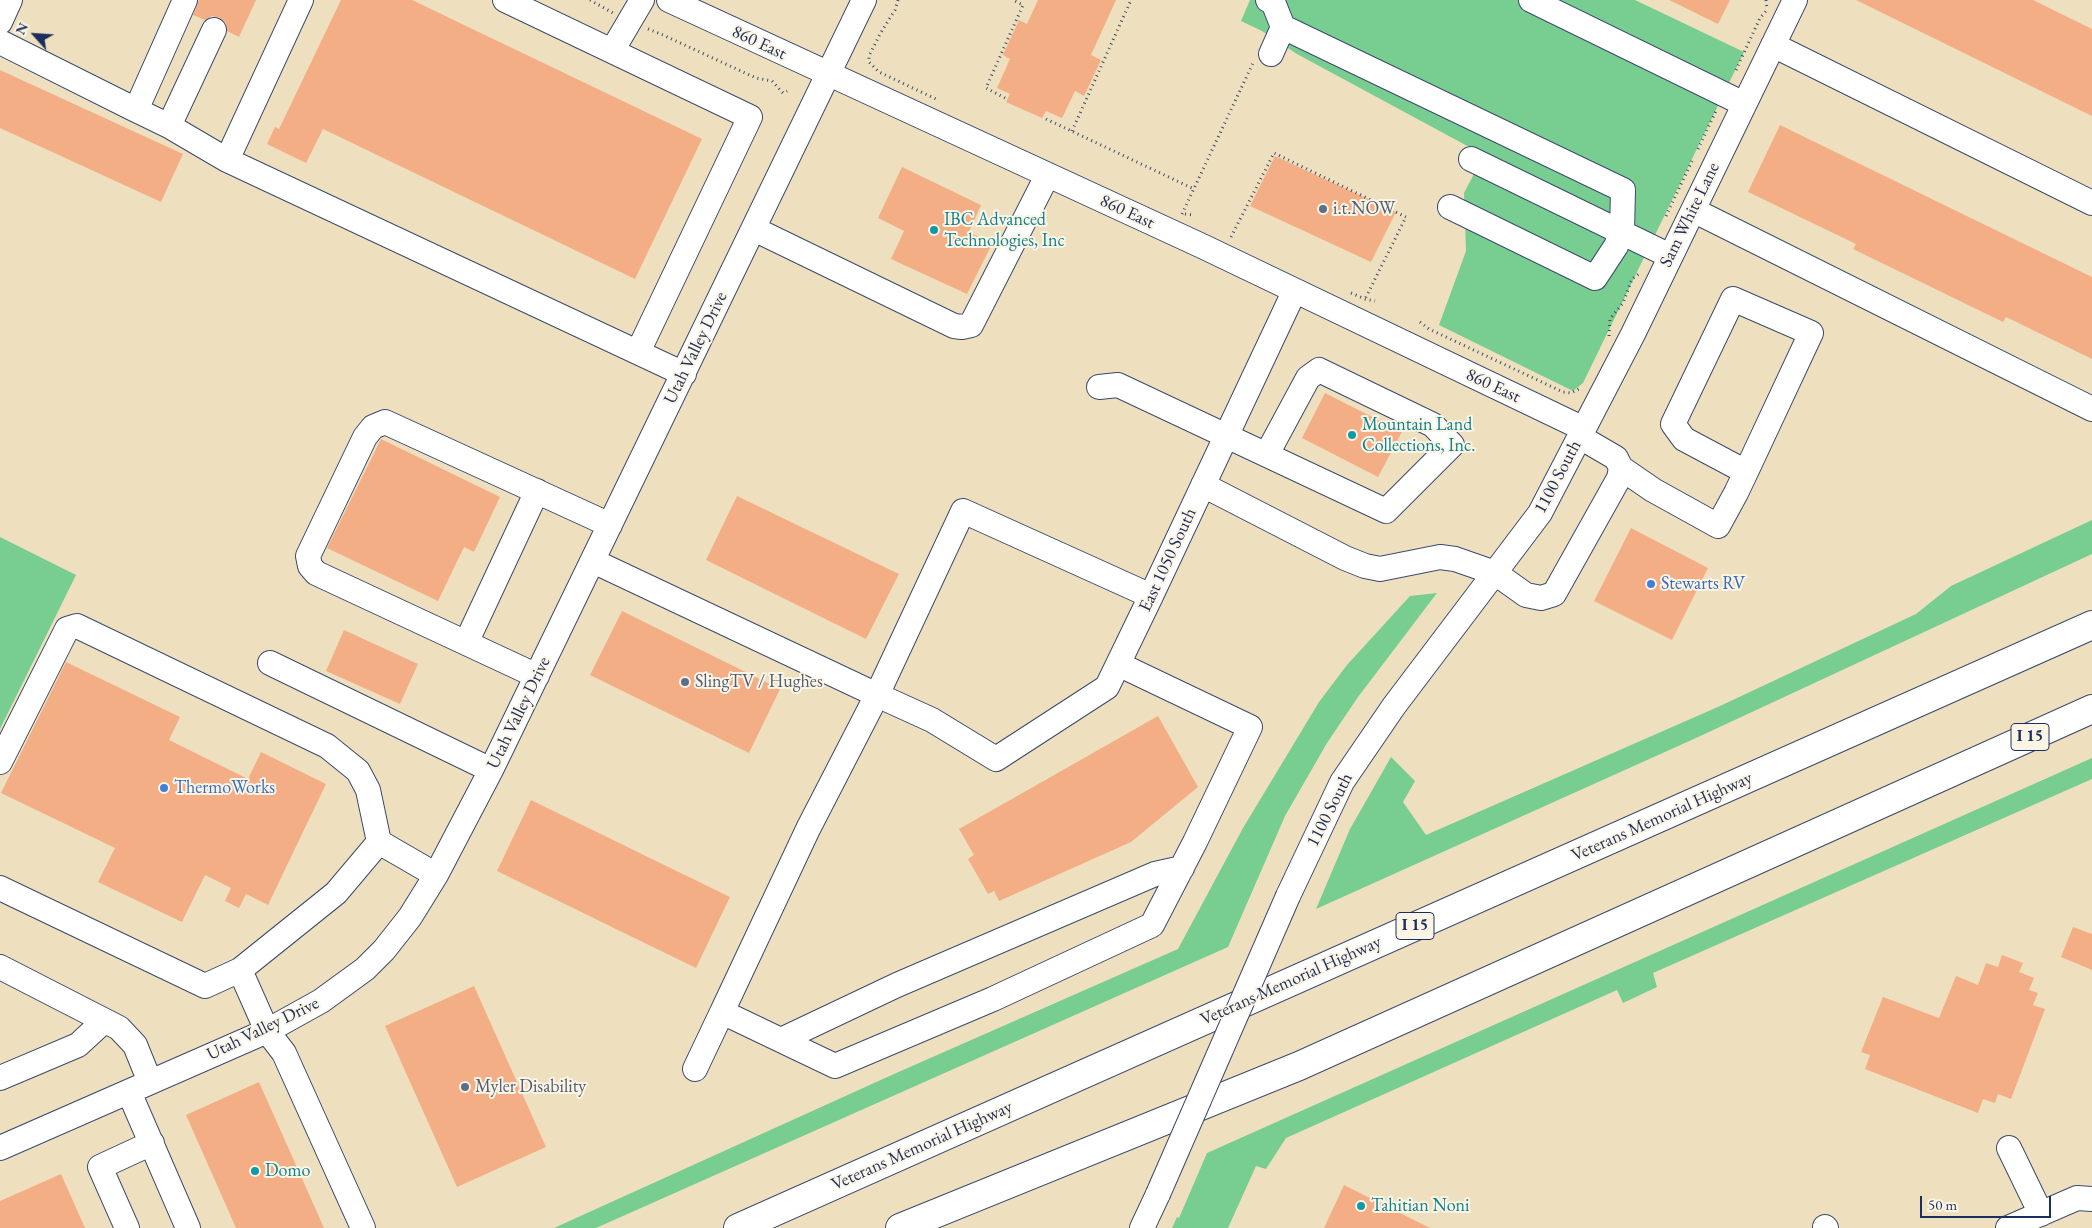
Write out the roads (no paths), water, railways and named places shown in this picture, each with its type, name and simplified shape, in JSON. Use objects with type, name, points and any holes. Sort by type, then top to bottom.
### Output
[{"type":"highway","name":"Veterans Memorial Highway","points":[[738,1228],[2092,625]]},
{"type":"highway","name":"I 15","points":[[900,1228],[1299,1066],[2092,709]]},
{"type":"street","points":[[0,22],[10,0]]},
{"type":"street","points":[[136,110],[185,0]]},
{"type":"street","points":[[227,160],[301,0]]},
{"type":"street","points":[[505,0],[750,117],[638,352]]},
{"type":"street","points":[[612,51],[642,0]]},
{"type":"street","name":"860 East","points":[[669,0],[1202,246],[1582,433],[1616,458],[1621,468],[1653,490],[1718,526],[1746,472]]},
{"type":"street","name":"Utah Valley Drive","points":[[0,1148],[267,1031],[321,1002],[365,969],[384,950],[410,917],[436,875],[491,770],[864,0]]},
{"type":"street","points":[[1268,0],[1273,2],[1283,27],[1623,190],[1622,232],[1616,246],[1595,278],[1450,207]]},
{"type":"street","points":[[1531,0],[1734,99]]},
{"type":"street","name":"Sam White Lane","points":[[1582,433],[1693,210],[1734,99],[1773,45],[1795,0]]},
{"type":"street","points":[[1264,54],[1283,27]]},
{"type":"street","points":[[169,126],[214,30]]},
{"type":"street","points":[[0,42],[169,126],[227,160],[684,374]]},
{"type":"street","points":[[1773,45],[2092,203]]},
{"type":"street","points":[[1471,159],[1670,256]]},
{"type":"street","points":[[754,229],[954,326],[962,328],[971,325],[1047,176]]},
{"type":"street","points":[[1693,210],[2092,409]]},
{"type":"street","name":"East 1050 South","points":[[877,695],[932,720],[996,759],[1107,687],[1294,292]]},
{"type":"street","points":[[1733,300],[1811,333],[1746,472],[1684,439],[1673,424],[1733,300]]},
{"type":"street","points":[[1099,387],[1118,385],[1386,511],[1452,445],[1433,425],[1320,370],[1308,378],[1267,454]]},
{"type":"street","points":[[537,676],[316,573],[310,566],[308,556],[365,437],[373,427],[385,422],[610,525]]},
{"type":"street","name":"1100 South","points":[[1142,1228],[1288,896],[1342,782],[1394,706],[1540,513],[1582,433]]},
{"type":"street","points":[[1203,485],[1345,558],[1365,566],[1380,569],[1440,557],[1455,559],[1495,573],[1526,595],[1541,598],[1554,594],[1619,478],[1621,468]]},
{"type":"street","points":[[466,643],[537,490]]},
{"type":"street","points":[[695,1069],[808,829],[877,695],[963,511],[1151,596]]},
{"type":"street","points":[[593,561],[877,695]]},
{"type":"street","points":[[0,762],[67,629],[77,626],[327,746],[358,771],[368,790],[379,842],[436,875]]},
{"type":"street","points":[[270,662],[491,770]]},
{"type":"street","points":[[722,1012],[835,1066],[993,999],[1152,925],[1182,868],[1250,727],[1118,664]]},
{"type":"street","points":[[0,888],[205,986],[240,970],[336,893],[362,859],[379,842]]},
{"type":"street","points":[[781,1040],[914,977],[1155,874],[1182,868]]},
{"type":"street","points":[[0,967],[119,1028],[135,1045],[139,1087],[152,1143],[188,1228]]},
{"type":"street","points":[[240,970],[267,1031],[284,1053],[363,1228]]},
{"type":"street","points":[[0,1078],[78,1045],[104,1021]]},
{"type":"street","points":[[127,1228],[100,1167],[152,1143]]},
{"type":"street","points":[[2010,1148],[2041,1214]]},
{"type":"street","points":[[2008,1228],[2077,1198],[2092,1199]]},
{"type":"place","name":"i.t.NOW","points":[[1323,209]]},
{"type":"place","name":"IBC Advanced Technologies, Inc","points":[[934,230]]},
{"type":"place","name":"Mountain Land Collections, Inc.","points":[[1352,435]]},
{"type":"place","name":"Stewarts RV","points":[[1651,584]]},
{"type":"place","name":"SlingTV / Hughes","points":[[685,682]]},
{"type":"place","name":"ThermoWorks","points":[[164,788]]},
{"type":"place","name":"Myler Disability","points":[[465,1087]]},
{"type":"place","name":"Domo","points":[[255,1171]]},
{"type":"place","name":"Tahitian Noni","points":[[1361,1206]]}]
